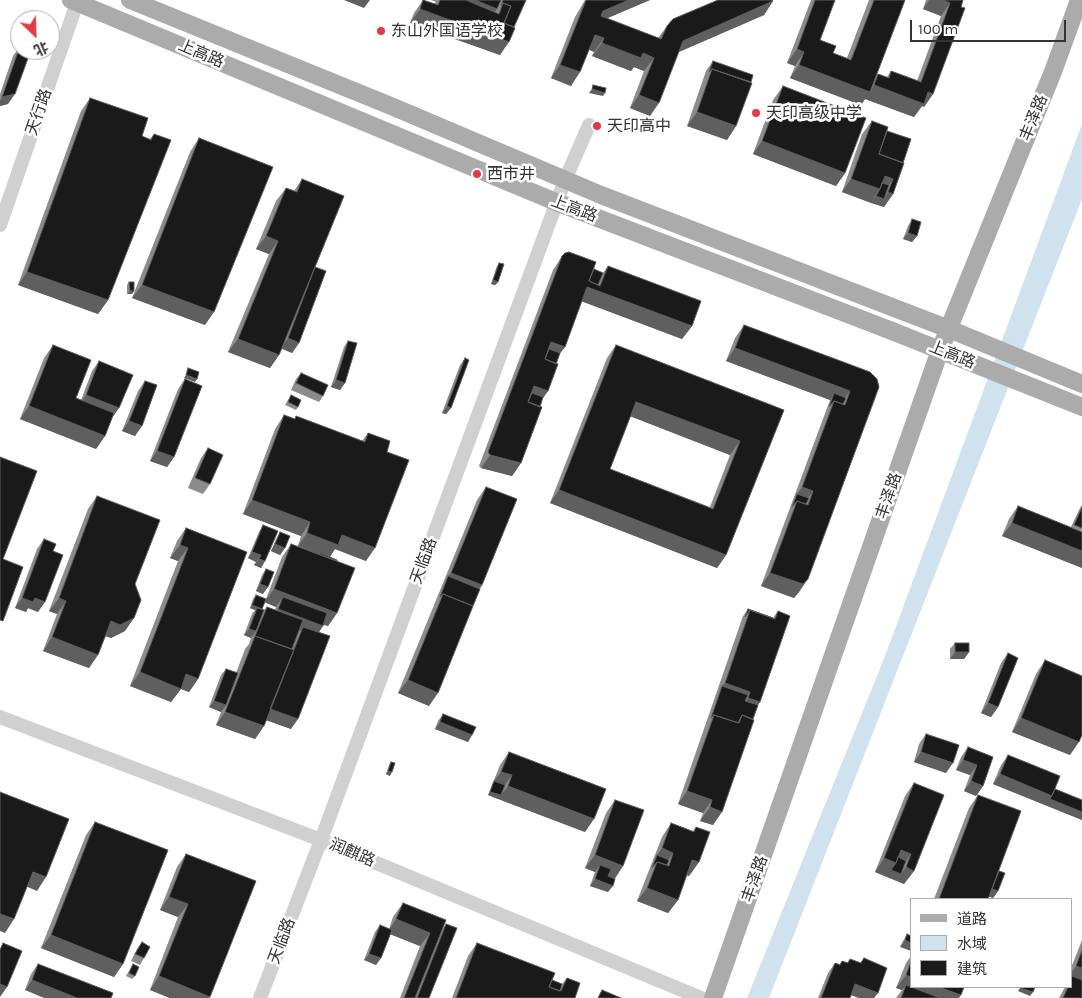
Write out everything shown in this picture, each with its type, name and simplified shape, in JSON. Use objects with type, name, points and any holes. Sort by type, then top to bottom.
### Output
[{"type":"main road","name":"上高路","points":[[130,0],[391,106],[564,180],[949,330],[1082,384]]},
{"type":"main road","name":"丰泽路","points":[[713,998],[940,350],[1054,69],[1079,0]]},
{"type":"main road","name":"上高路","points":[[76,1],[556,202],[940,350],[1082,407]]},
{"type":"street","name":"天行路","points":[[0,224],[76,1]]},
{"type":"street","name":"天临路","points":[[260,998],[321,840],[564,180],[588,126]]},
{"type":"street","name":"润麒路","points":[[0,717],[321,840],[701,998]]},
{"type":"water","points":[[1082,124],[1082,199],[769,998],[747,998],[885,656]]},
{"type":"building","points":[[423,0],[438,5],[440,0],[466,0],[499,14],[503,3],[511,6],[504,23],[515,28],[509,42],[420,9]]},
{"type":"building","points":[[475,0],[501,0],[497,9]]},
{"type":"building","points":[[503,0],[526,0],[514,27],[504,23],[511,6],[503,3],[501,6]]},
{"type":"building","points":[[586,0],[629,0],[603,11],[601,16],[661,39],[667,26],[673,19],[718,0],[773,1],[683,41],[659,103],[639,95],[654,58],[643,53],[641,58],[602,43],[604,38],[595,35],[580,72],[560,65]]},
{"type":"building","points":[[815,0],[835,0],[820,40],[836,46],[833,53],[851,60],[874,0],[905,0],[870,92],[799,65],[804,52],[797,49]]},
{"type":"building","points":[[943,0],[963,0],[961,7],[965,8],[933,94],[928,92],[924,104],[874,85],[878,74],[889,78],[891,71],[921,82],[950,3]]},
{"type":"building","points":[[15,60],[27,60],[15,94],[2,97]]},
{"type":"building","points":[[713,61],[753,75],[751,82],[712,69],[709,72]]},
{"type":"building","points":[[712,69],[752,83],[736,126],[697,112]]},
{"type":"building","points":[[593,85],[606,88],[605,93],[592,89]]},
{"type":"building","points":[[783,86],[866,118],[845,173],[762,141]]},
{"type":"building","points":[[90,98],[148,118],[142,136],[151,140],[154,134],[171,140],[108,300],[27,272]]},
{"type":"building","points":[[872,121],[888,127],[879,154],[904,163],[893,194],[888,192],[893,179],[885,176],[880,189],[851,179]]},
{"type":"building","points":[[887,131],[911,139],[903,163],[879,154]]},
{"type":"building","points":[[199,138],[273,167],[214,312],[142,285]]},
{"type":"building","points":[[302,179],[344,196],[279,355],[238,339],[278,241],[266,236],[286,188],[297,192]]},
{"type":"building","points":[[882,183],[889,185],[884,199],[876,196]]},
{"type":"building","points":[[912,219],[921,222],[917,236],[908,233]]},
{"type":"building","points":[[569,252],[596,262],[589,281],[600,286],[608,266],[701,301],[692,326],[587,287],[565,347],[551,342],[545,359],[558,364],[548,391],[534,386],[528,402],[542,407],[521,463],[490,455],[488,452],[562,256]]},
{"type":"building","points":[[499,263],[504,264],[498,282],[493,280]]},
{"type":"building","points":[[315,267],[326,271],[299,343],[288,338]]},
{"type":"building","points":[[594,269],[603,273],[598,285],[589,281]]},
{"type":"building","points":[[129,282],[134,282],[134,291],[130,291]]},
{"type":"building","points":[[744,325],[870,372],[877,379],[879,387],[808,579],[803,584],[770,573],[797,501],[808,505],[813,491],[802,487],[834,401],[845,405],[850,391],[735,348]]},
{"type":"building","points":[[348,341],[357,343],[345,383],[336,380]]},
{"type":"building","points":[[53,345],[91,360],[76,398],[114,413],[105,436],[29,406]]},
{"type":"building","points":[[616,345],[784,410],[726,555],[559,490]],"holes":[[[636,402],[740,441],[713,509],[610,469]]]},
{"type":"building","points":[[549,349],[560,353],[556,364],[545,359]]},
{"type":"building","points":[[465,358],[469,360],[451,408],[447,406]]},
{"type":"building","points":[[99,361],[133,375],[119,408],[86,395]]},
{"type":"building","points":[[188,368],[199,372],[197,379],[186,375]]},
{"type":"building","points":[[301,373],[328,385],[323,396],[296,383]]},
{"type":"building","points":[[185,379],[202,386],[174,457],[157,451]]},
{"type":"building","points":[[145,381],[157,385],[142,426],[129,421]]},
{"type":"building","points":[[532,393],[543,397],[540,407],[528,402]]},
{"type":"building","points":[[834,393],[846,398],[843,404],[834,401],[829,407]]},
{"type":"building","points":[[291,395],[301,400],[298,407],[288,402]]},
{"type":"building","points":[[284,415],[295,419],[296,416],[365,442],[368,433],[390,441],[387,452],[409,460],[375,548],[342,535],[338,545],[307,533],[310,522],[252,500]]},
{"type":"building","points":[[208,448],[223,455],[210,484],[195,478]]},
{"type":"building","points":[[0,457],[37,471],[3,559],[23,567],[3,621],[0,620]]},
{"type":"building","points":[[486,487],[517,499],[482,585],[451,573]]},
{"type":"building","points":[[797,494],[809,498],[806,504],[797,501],[792,507]]},
{"type":"building","points":[[97,496],[160,520],[135,584],[141,600],[134,618],[120,625],[111,621],[98,655],[52,637],[66,601],[59,598]]},
{"type":"building","points":[[1018,506],[1082,532],[1082,551],[1012,523]]},
{"type":"building","points":[[1082,507],[1082,528],[1074,525]]},
{"type":"building","points":[[263,525],[278,531],[265,561],[259,559],[261,555],[252,552]]},
{"type":"building","points":[[186,528],[247,552],[198,679],[186,674],[181,689],[140,672],[188,548],[180,545]]},
{"type":"building","points":[[280,532],[290,536],[285,548],[275,544]]},
{"type":"building","points":[[44,539],[56,544],[53,551],[63,555],[45,602],[35,598],[33,602],[22,598]]},
{"type":"building","points":[[291,544],[355,568],[337,613],[274,589]]},
{"type":"building","points":[[319,554],[337,560],[337,561]]},
{"type":"building","points":[[266,569],[274,572],[268,587],[260,584]]},
{"type":"building","points":[[448,576],[480,589],[473,606],[443,594],[440,597]]},
{"type":"building","points":[[443,594],[473,606],[438,693],[408,680]]},
{"type":"building","points":[[256,595],[266,599],[262,609],[252,605]]},
{"type":"building","points":[[283,597],[327,613],[323,626],[278,609]]},
{"type":"building","points":[[267,607],[303,620],[292,649],[255,636]]},
{"type":"building","points":[[257,608],[264,610],[256,631],[249,629]]},
{"type":"building","points":[[750,610],[775,619],[778,611],[790,616],[760,702],[748,698],[750,692],[725,683]]},
{"type":"building","points":[[303,627],[330,636],[298,719],[270,709]]},
{"type":"building","points":[[255,636],[294,650],[264,726],[225,712]]},
{"type":"building","points":[[955,643],[969,643],[969,652],[955,652]]},
{"type":"building","points":[[1008,653],[1018,658],[998,707],[988,703]]},
{"type":"building","points":[[1045,660],[1082,676],[1082,735],[1079,742],[1021,718]]},
{"type":"building","points":[[226,669],[238,673],[226,705],[214,701]]},
{"type":"building","points":[[722,686],[748,695],[745,701],[758,705],[753,719],[742,715],[738,723],[714,715],[711,718]]},
{"type":"building","points":[[443,714],[476,727],[472,735],[440,722]]},
{"type":"building","points":[[714,715],[739,723],[742,715],[754,720],[722,812],[710,807],[712,800],[687,791]]},
{"type":"building","points":[[926,734],[959,745],[953,763],[921,752]]},
{"type":"building","points":[[968,747],[993,757],[983,786],[971,781],[977,765],[963,760]]},
{"type":"building","points":[[509,752],[606,789],[594,819],[508,786],[512,775],[501,772]]},
{"type":"building","points":[[1008,755],[1060,776],[1052,796],[1000,774]]},
{"type":"building","points":[[391,762],[395,763],[392,772],[388,771]]},
{"type":"building","points":[[494,781],[505,785],[501,795],[490,792]]},
{"type":"building","points":[[914,783],[944,795],[914,871],[906,867],[911,854],[901,850],[896,863],[884,858]]},
{"type":"building","points":[[1055,789],[1082,800],[1082,812],[1050,799]]},
{"type":"building","points":[[0,792],[69,819],[46,877],[33,872],[14,919],[0,914]]},
{"type":"building","points":[[978,795],[1021,811],[988,898],[939,898]]},
{"type":"building","points":[[615,800],[644,810],[623,866],[595,855]]},
{"type":"building","points":[[95,822],[168,850],[123,964],[51,935]]},
{"type":"building","points":[[671,823],[694,832],[696,827],[710,832],[699,862],[692,860],[678,900],[647,888],[657,862],[669,866],[673,853],[662,848]]},
{"type":"building","points":[[186,854],[256,881],[210,997],[159,976],[188,904],[169,897]]},
{"type":"building","points":[[657,855],[669,860],[667,865],[657,862],[652,868]]},
{"type":"building","points":[[898,857],[906,861],[901,874],[891,870]]},
{"type":"building","points":[[600,865],[611,869],[608,876],[615,879],[613,886],[595,879]]},
{"type":"building","points":[[999,871],[1005,873],[998,891],[992,889]]},
{"type":"building","points":[[403,903],[446,920],[415,998],[404,998],[430,933],[396,919]]},
{"type":"building","points":[[446,924],[457,928],[429,998],[417,998]]},
{"type":"building","points":[[380,925],[392,930],[381,958],[369,954]]},
{"type":"building","points":[[907,934],[910,936],[910,942],[905,940]]},
{"type":"building","points":[[142,942],[150,947],[144,958],[135,954]]},
{"type":"building","points":[[3,943],[22,951],[7,987],[0,984],[0,950]]},
{"type":"building","points":[[477,943],[555,973],[549,987],[561,991],[567,978],[580,983],[575,998],[456,998]]},
{"type":"building","points":[[1082,950],[1082,968],[1076,966]]},
{"type":"building","points":[[864,958],[887,968],[878,993],[855,984],[850,998],[821,998],[835,963],[840,965],[842,961],[848,963],[850,959],[861,963]]},
{"type":"building","points":[[38,964],[113,993],[111,998],[77,998],[32,980]]},
{"type":"building","points":[[133,964],[139,967],[135,976],[129,973]]},
{"type":"building","points":[[910,964],[910,977],[906,975]]},
{"type":"building","points":[[1072,976],[1082,980],[1082,998],[1063,998],[1068,988],[1072,988]]},
{"type":"building","points":[[552,980],[562,984],[560,991],[549,987]]},
{"type":"building","points":[[906,985],[940,998],[901,998]]},
{"type":"building","points":[[941,988],[964,988],[961,995]]},
{"type":"building","points":[[1020,988],[1035,988],[1033,992]]},
{"type":"building","points":[[602,990],[621,998],[598,998]]},
{"type":"place","name":"东山外国语学校","points":[[381,31]]},
{"type":"place","name":"天印高级中学","points":[[756,113]]},
{"type":"place","name":"天印高中","points":[[597,126]]},
{"type":"place","name":"西市井","points":[[477,174]]}]
